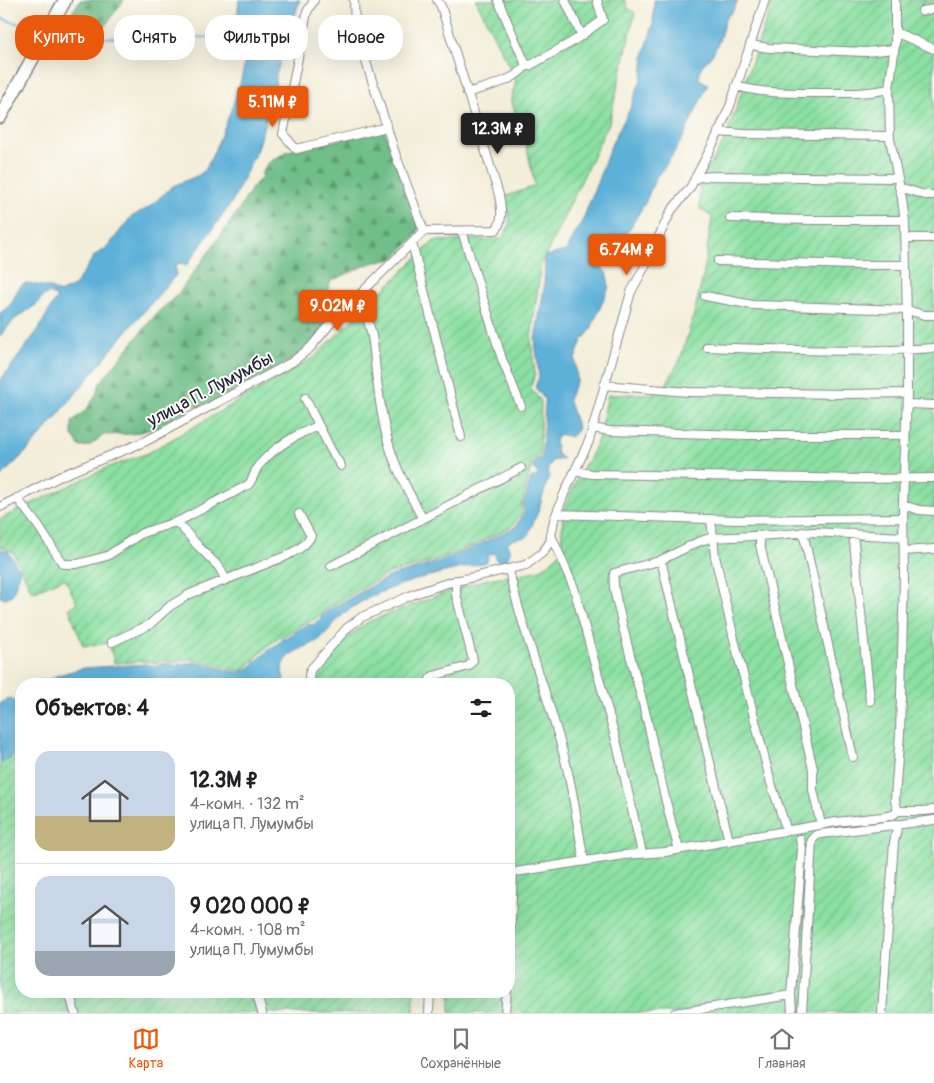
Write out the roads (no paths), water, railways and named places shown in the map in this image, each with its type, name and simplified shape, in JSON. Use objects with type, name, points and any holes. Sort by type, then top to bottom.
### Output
[{"type":"highway","points":[[0,117],[63,6]]},
{"type":"street","points":[[314,0],[307,12],[284,134],[296,149],[387,127]]},
{"type":"street","points":[[354,0],[355,27],[387,127],[424,231],[496,230],[500,225],[502,215],[499,196],[441,6],[437,0]]},
{"type":"street","points":[[498,0],[527,64]]},
{"type":"street","points":[[565,0],[582,36]]},
{"type":"street","points":[[527,64],[529,66],[582,36],[603,20],[597,0]]},
{"type":"street","points":[[309,678],[311,669],[353,622],[414,594],[456,580],[526,565],[537,558],[547,547],[564,494],[589,440],[631,292],[671,212],[690,188],[718,132],[751,45],[765,0]]},
{"type":"street","points":[[895,0],[894,49],[889,89],[890,136],[905,220],[907,310],[900,734],[896,783],[898,811]]},
{"type":"street","points":[[922,11],[934,9]]},
{"type":"street","points":[[895,32],[934,49]]},
{"type":"street","points":[[751,45],[769,48],[866,52],[894,49]]},
{"type":"street","points":[[467,92],[502,82],[518,74],[527,64]]},
{"type":"street","points":[[736,86],[761,92],[781,93],[871,93],[889,89]]},
{"type":"street","points":[[718,132],[890,136]]},
{"type":"street","points":[[695,178],[711,176],[897,178]]},
{"type":"street","points":[[899,187],[926,195],[934,195]]},
{"type":"street","points":[[730,218],[905,220]]},
{"type":"street","points":[[462,230],[502,359],[521,406]]},
{"type":"street","name":"улица П. Лумумбы","points":[[0,506],[63,475],[146,441],[292,362],[310,348],[330,324],[424,231]]},
{"type":"street","points":[[906,238],[934,238]]},
{"type":"street","points":[[412,243],[461,437]]},
{"type":"street","points":[[718,262],[906,265]]},
{"type":"street","points":[[705,296],[753,304],[907,310],[924,315],[934,315]]},
{"type":"street","points":[[354,300],[365,313],[372,334],[377,380],[389,448],[399,473],[422,518]]},
{"type":"street","points":[[707,347],[811,351],[934,348]]},
{"type":"street","points":[[604,385],[688,392],[847,394],[907,392]]},
{"type":"street","points":[[305,398],[318,426],[341,466]]},
{"type":"street","points":[[906,404],[934,405]]},
{"type":"street","points":[[17,498],[63,564],[69,565],[107,556],[142,533],[177,522],[248,485],[252,482],[257,468],[272,453],[293,437],[318,426]]},
{"type":"street","points":[[592,428],[610,431],[714,434],[905,435]]},
{"type":"street","points":[[331,566],[520,468]]},
{"type":"street","points":[[575,471],[592,474],[731,478],[934,478]]},
{"type":"street","points":[[903,505],[934,512]]},
{"type":"street","points":[[112,642],[149,625],[170,606],[190,594],[286,556],[310,539],[310,532],[299,514]]},
{"type":"street","points":[[557,514],[711,520],[903,518]]},
{"type":"street","points":[[711,520],[715,556],[734,639],[771,784],[787,832]]},
{"type":"street","points":[[177,522],[220,567],[226,580]]},
{"type":"street","points":[[679,850],[664,801],[642,698],[625,638],[613,580],[614,573],[661,560],[698,542],[713,538],[803,532],[903,537]]},
{"type":"street","points":[[803,532],[853,757]]},
{"type":"street","points":[[853,533],[870,701]]},
{"type":"street","points":[[551,535],[574,588],[617,744],[642,854]]},
{"type":"street","points":[[760,536],[760,545],[813,769],[813,790],[821,825]]},
{"type":"street","points":[[904,551],[934,549]]},
{"type":"street","points":[[661,560],[729,841]]},
{"type":"street","points":[[508,570],[514,597],[534,655],[566,762],[584,861]]},
{"type":"street","points":[[431,678],[469,666],[473,660],[456,594],[456,580]]},
{"type":"street","points":[[515,872],[584,861],[679,850],[821,825],[882,817],[898,811],[923,812],[934,810]]},
{"type":"street","points":[[802,1013],[812,840],[821,834],[934,820]]},
{"type":"street","points":[[882,1013],[894,842],[898,824]]},
{"type":"street","points":[[792,1013],[802,849],[800,839]]},
{"type":"street","points":[[675,1013],[792,994]]},
{"type":"street","points":[[71,998],[75,1013]]},
{"type":"street","points":[[258,998],[262,1013]]},
{"type":"street","points":[[429,1013],[430,998]]},
{"type":"street","points":[[504,1013],[506,998]]},
{"type":"water","points":[[239,0],[300,0],[295,15],[237,15]]},
{"type":"water","points":[[654,0],[738,0],[732,12],[725,19],[713,54],[701,67],[699,79],[708,84],[682,140],[656,177],[645,203],[627,233],[615,237],[613,243],[631,264],[631,267],[622,266],[597,255],[599,264],[607,274],[609,287],[590,331],[582,340],[575,359],[577,380],[568,399],[578,429],[571,437],[559,434],[555,440],[557,454],[563,459],[552,461],[547,471],[549,476],[538,512],[527,537],[511,540],[507,543],[510,552],[506,562],[496,560],[495,553],[488,555],[487,562],[416,580],[381,592],[365,600],[346,612],[320,639],[287,658],[283,663],[282,669],[284,678],[52,678],[84,668],[147,664],[153,666],[165,663],[175,665],[195,662],[239,673],[249,668],[271,648],[307,624],[313,625],[320,619],[323,613],[390,576],[429,565],[473,548],[515,527],[525,513],[523,507],[531,478],[539,475],[533,468],[535,460],[542,458],[545,400],[535,387],[539,377],[535,339],[544,289],[545,256],[566,251],[584,217],[612,143],[629,111],[642,77],[644,55],[653,25]]},
{"type":"water","points":[[244,60],[281,60],[276,75],[275,93],[268,102],[265,122],[256,152],[232,202],[186,266],[179,263],[175,266],[177,274],[125,333],[45,431],[0,477],[0,381],[38,330],[57,297],[49,293],[43,296],[36,305],[15,319],[0,336],[0,313],[11,303],[18,289],[23,284],[43,286],[60,293],[75,285],[95,255],[106,249],[131,217],[148,208],[173,186],[199,175],[205,170],[229,116],[243,70]]},
{"type":"water","points":[[0,549],[8,551],[20,570],[13,594],[6,598],[0,597]]},
{"type":"water","points":[[9,698],[14,700],[15,751],[10,759],[0,763],[0,703]]},
{"type":"waterway","points":[[0,18],[15,23]]},
{"type":"waterway","points":[[104,38],[205,37]]}]
